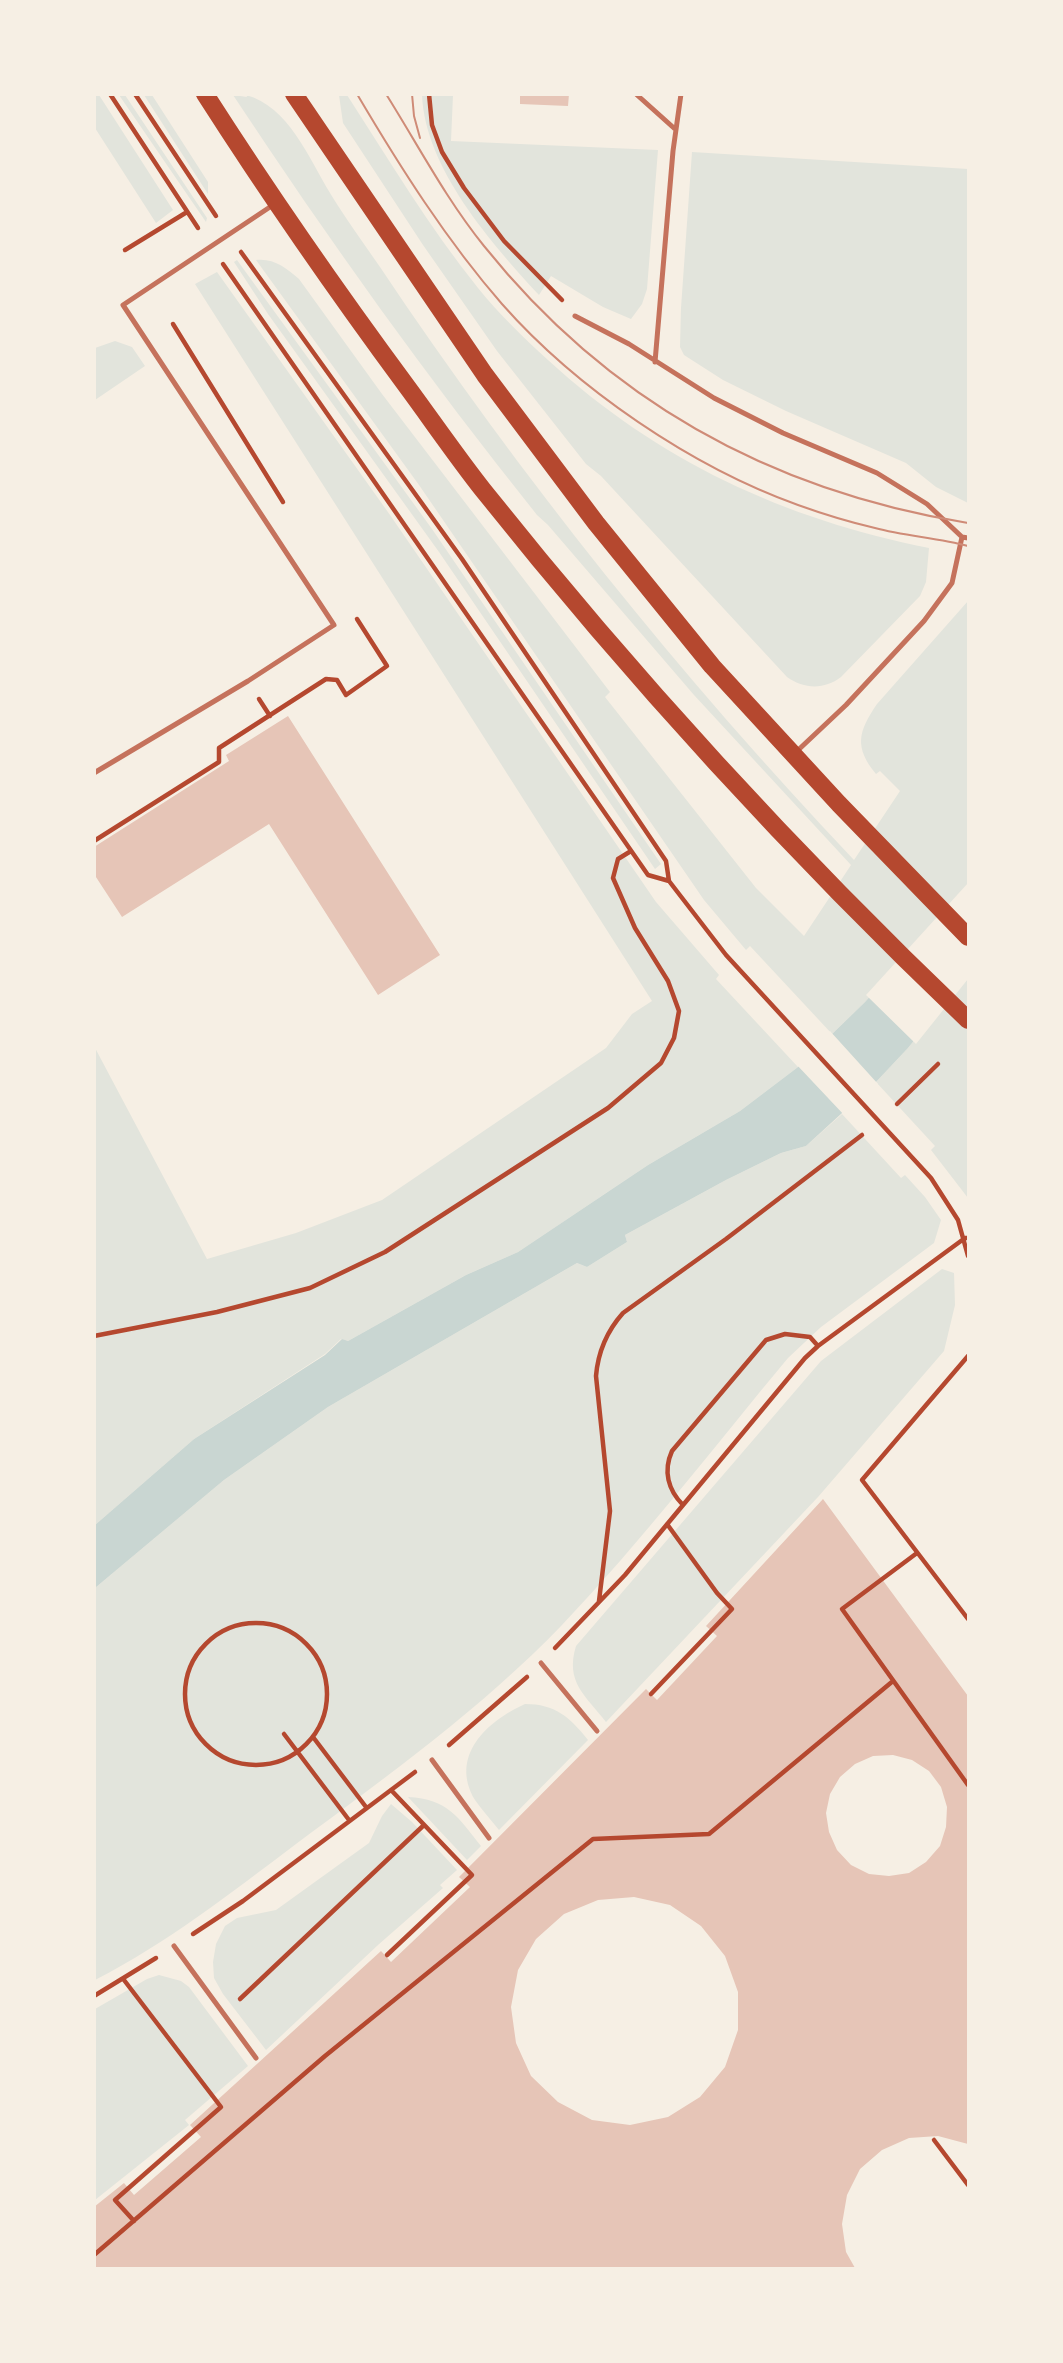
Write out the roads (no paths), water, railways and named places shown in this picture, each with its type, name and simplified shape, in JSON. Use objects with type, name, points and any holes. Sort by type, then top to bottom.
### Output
[{"type":"main road","points":[[205,94],[276,204],[482,488],[625,660],[783,834],[968,1020]]},
{"type":"main road","points":[[294,94],[485,375],[596,523],[712,666],[793,755],[968,937]]},
{"type":"lane","points":[[636,94],[676,128]]},
{"type":"lane","points":[[654,362],[681,94]]},
{"type":"lane","points":[[94,773],[248,681],[334,625],[122,305],[276,204]]},
{"type":"lane","points":[[575,316],[629,344],[714,398],[783,433],[877,473],[927,505],[965,537],[952,583],[924,621],[846,705],[793,755]]},
{"type":"lane","points":[[541,1663],[597,1731]]},
{"type":"lane","points":[[432,1760],[489,1838]]},
{"type":"lane","points":[[174,1946],[256,2058]]},
{"type":"tram line","points":[[357,94],[425,203],[482,280],[532,335],[601,395],[678,447],[758,489],[856,523],[968,546]]},
{"type":"tram line","points":[[386,94],[445,191],[484,246],[533,301],[585,351],[640,394],[699,431],[761,462],[827,488],[896,508],[968,523]]},
{"type":"tram line","points":[[412,94],[420,138]]}]
